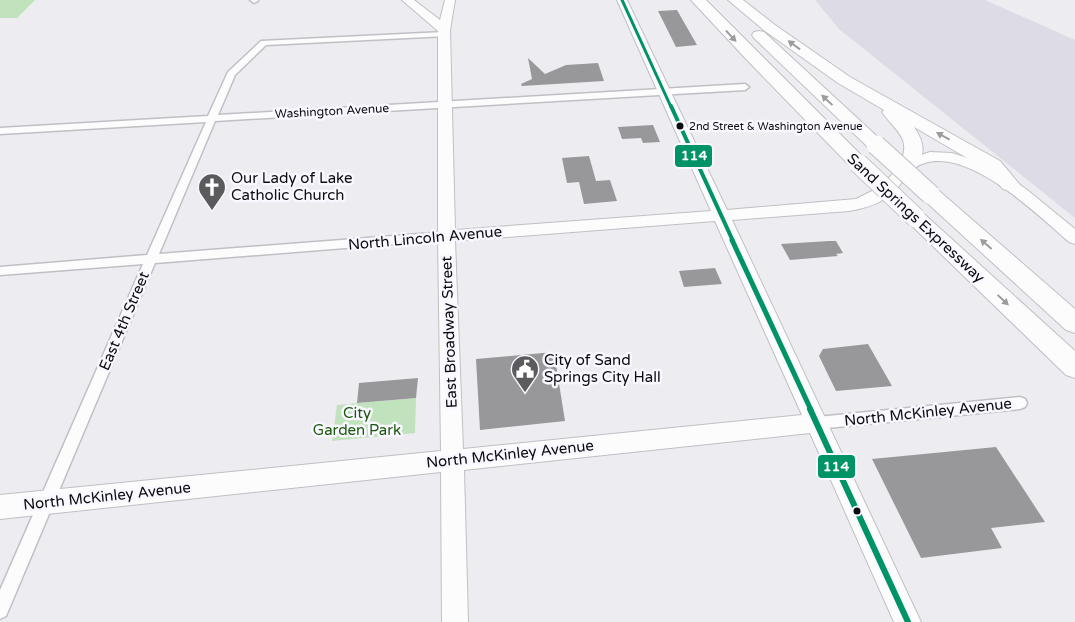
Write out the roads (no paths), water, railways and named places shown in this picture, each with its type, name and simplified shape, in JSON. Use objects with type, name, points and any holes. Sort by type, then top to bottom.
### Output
[{"type":"highway","name":"Sand Springs Expressway","points":[[698,0],[858,163],[1075,367]]},
{"type":"highway","name":"Sand Springs Expressway","points":[[725,0],[802,76],[931,196],[1075,323]]},
{"type":"highway","points":[[735,0],[810,57],[879,101],[993,165],[1010,184]]},
{"type":"highway","points":[[879,101],[897,118],[910,136],[914,153],[909,164]]},
{"type":"main road","points":[[444,32],[450,0]]},
{"type":"main road","name":"North McKinley Avenue","points":[[46,503],[452,460]]},
{"type":"street","points":[[409,0],[428,15],[444,32]]},
{"type":"street","points":[[622,0],[908,622]]},
{"type":"street","name":"East 4th Street","points":[[0,610],[231,74],[264,43],[444,32]]},
{"type":"street","name":"East Broadway Street","points":[[444,32],[446,236],[455,622]]},
{"type":"street","name":"Washington Avenue","points":[[0,131],[745,87]]},
{"type":"street","points":[[909,164],[932,157],[956,159],[987,170],[1010,184],[1075,238]]},
{"type":"street","name":"North Lincoln Avenue","points":[[0,270],[849,206],[867,203],[878,196],[894,184],[909,164]]},
{"type":"street","name":"North McKinley Avenue","points":[[452,460],[1020,403]]},
{"type":"street","name":"North McKinley Avenue","points":[[0,507],[46,503]]},
{"type":"place","name":"2nd Street & Washington Avenue","points":[[680,126]]},
{"type":"place","name":"Our Lady of Lake Catholic Church","points":[[212,211]]},
{"type":"place","name":"City of Sand Springs City Hall","points":[[525,393]]},
{"type":"park label","name":"City Garden Park","points":[[357,422]]}]
